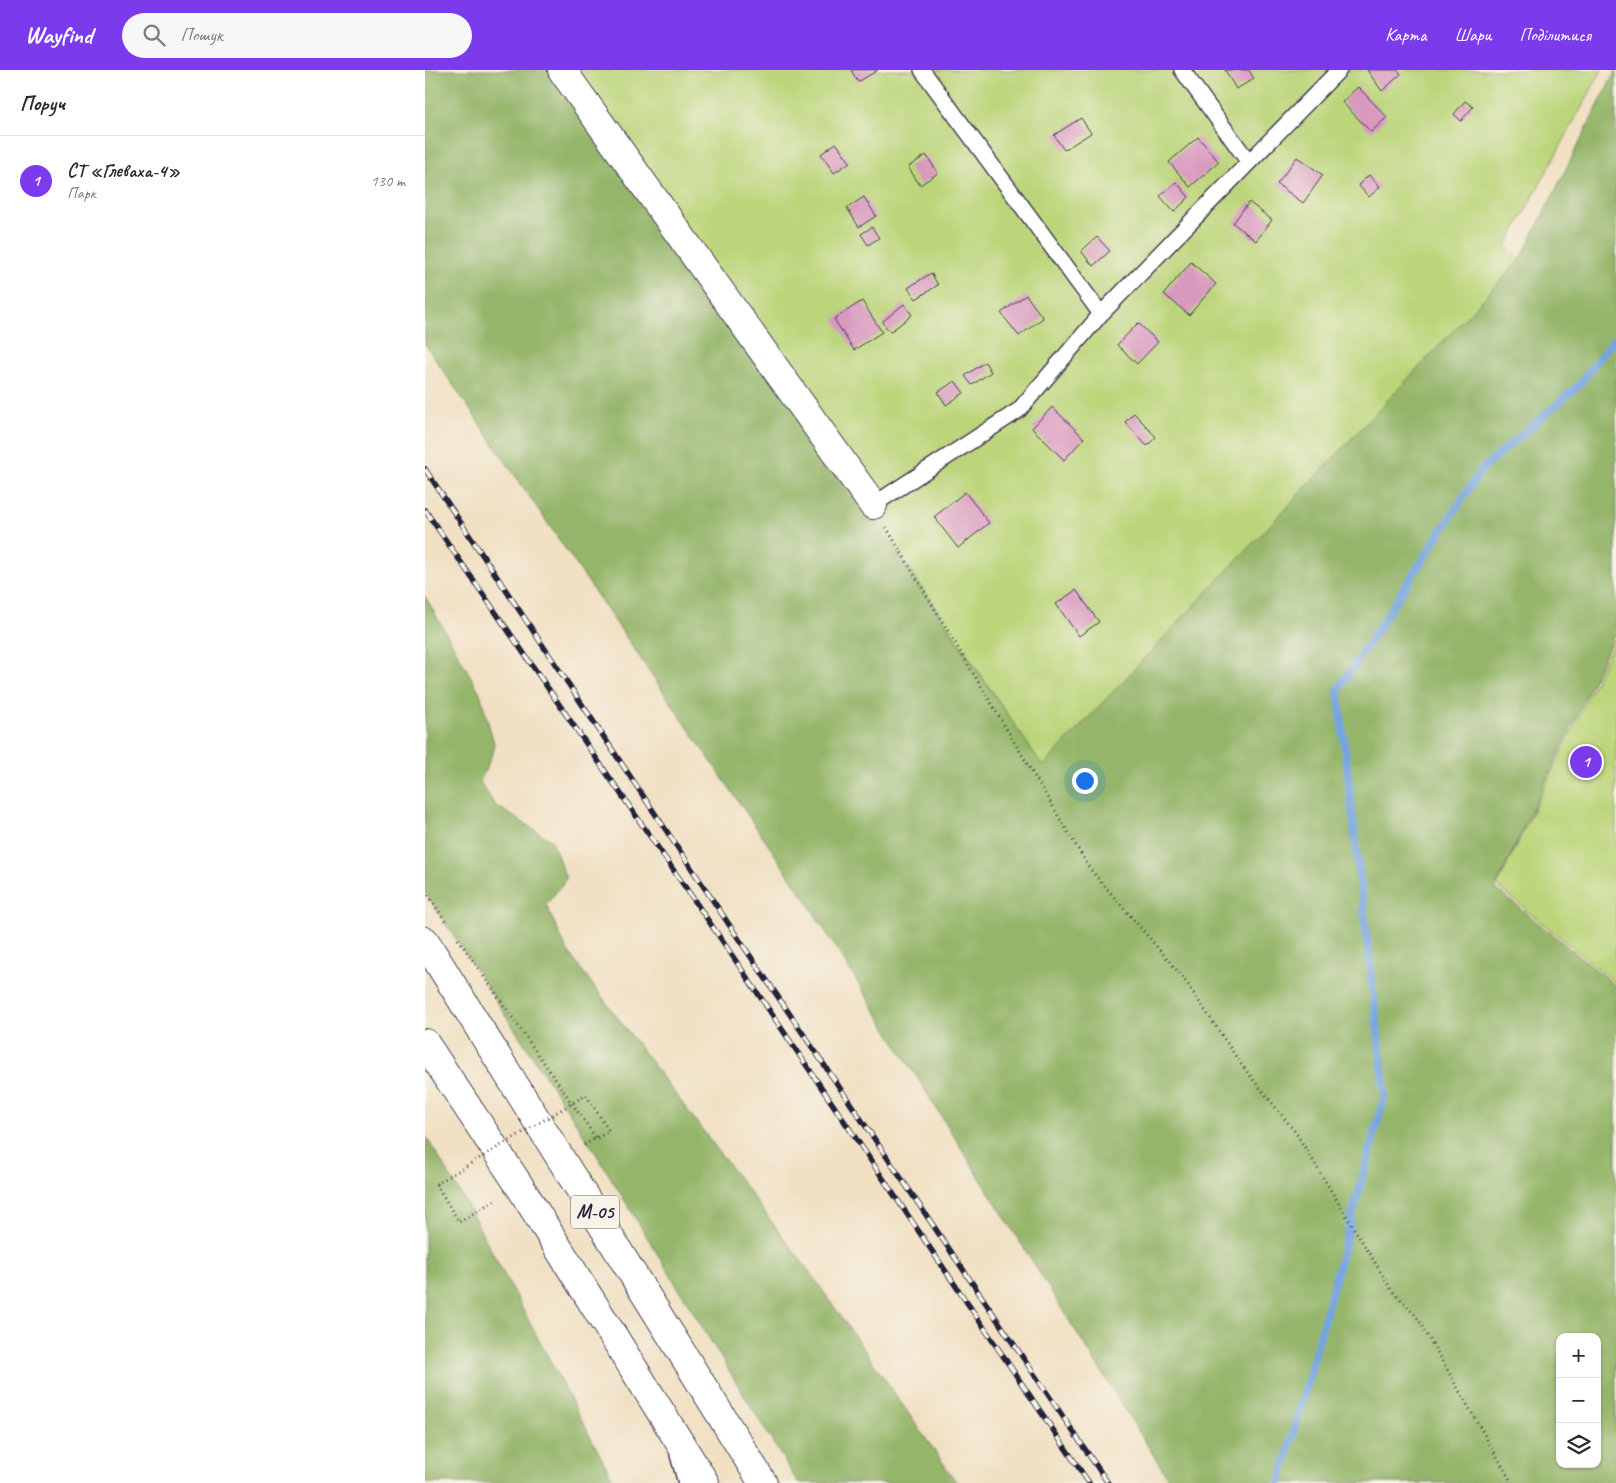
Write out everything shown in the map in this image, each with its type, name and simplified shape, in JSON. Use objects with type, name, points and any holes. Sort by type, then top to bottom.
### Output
[{"type":"main road","points":[[562,70],[873,505]]},
{"type":"main road","name":"М-05","points":[[425,942],[763,1483]]},
{"type":"main road","name":"М-05","points":[[425,1042],[519,1185],[705,1483]]},
{"type":"lane","points":[[922,70],[1101,314]]},
{"type":"lane","points":[[1182,70],[1249,161]]},
{"type":"lane","points":[[873,505],[1019,410],[1101,314],[1339,70]]},
{"type":"lane","points":[[667,1420],[686,1483]]},
{"type":"path","points":[[873,505],[1090,869],[1182,976],[1241,1064],[1296,1134],[1391,1288],[1417,1317],[1512,1483]]},
{"type":"path","points":[[425,891],[447,923]]},
{"type":"path","points":[[453,931],[596,1138]]},
{"type":"path","points":[[519,1185],[459,1222],[436,1184],[586,1095],[609,1131]]},
{"type":"green space","points":[[425,70],[565,70],[1043,766],[1520,260],[1616,70],[1616,632],[1495,888],[1616,986],[1616,1483],[1171,1483],[806,900],[425,344]]},
{"type":"green space","points":[[573,70],[1602,70],[1506,246],[1520,260],[1043,767]]},
{"type":"green space","points":[[425,596],[480,693],[495,747],[480,782],[495,805],[552,841],[566,879],[546,905],[568,952],[812,1275],[957,1483],[798,1483],[595,1152],[425,892]]},
{"type":"green space","points":[[1616,638],[1616,983],[1497,886]]},
{"type":"green space","points":[[425,1135],[465,1201],[615,1483],[425,1483]]},
{"type":"building","points":[[851,70],[878,70],[858,82]]},
{"type":"building","points":[[1225,70],[1249,70],[1254,79],[1236,89]]},
{"type":"building","points":[[1367,70],[1398,70],[1401,74],[1382,91]]},
{"type":"building","points":[[1358,87],[1387,117],[1371,132],[1342,102]]},
{"type":"building","points":[[1465,101],[1473,107],[1461,121],[1454,114]]},
{"type":"building","points":[[1081,118],[1091,133],[1064,150],[1054,135]]},
{"type":"building","points":[[1198,137],[1219,162],[1190,187],[1169,162]]},
{"type":"building","points":[[836,143],[850,162],[834,173],[821,154]]},
{"type":"building","points":[[926,155],[938,173],[920,185],[908,167]]},
{"type":"building","points":[[1297,157],[1323,175],[1303,203],[1277,184]]},
{"type":"building","points":[[1369,175],[1380,187],[1369,197],[1358,185]]},
{"type":"building","points":[[1176,182],[1189,197],[1174,212],[1160,196]]},
{"type":"building","points":[[864,197],[876,216],[859,227],[847,208]]},
{"type":"building","points":[[1249,202],[1272,220],[1256,241],[1233,223]]},
{"type":"building","points":[[872,227],[879,238],[868,245],[861,234]]},
{"type":"building","points":[[1097,237],[1110,251],[1093,266],[1081,251]]},
{"type":"building","points":[[1191,262],[1216,284],[1189,315],[1164,294]]},
{"type":"building","points":[[931,273],[938,285],[916,299],[908,288]]},
{"type":"building","points":[[1026,295],[1043,318],[1019,336],[1001,313]]},
{"type":"building","points":[[862,301],[882,332],[854,350],[834,319]]},
{"type":"building","points":[[904,304],[912,315],[890,332],[882,322]]},
{"type":"building","points":[[1138,323],[1158,342],[1137,364],[1117,345]]},
{"type":"building","points":[[985,362],[991,372],[972,385],[965,376]]},
{"type":"building","points":[[955,381],[964,393],[946,405],[938,392]]},
{"type":"building","points":[[1052,407],[1084,438],[1064,460],[1032,428]]},
{"type":"building","points":[[1134,413],[1156,437],[1147,446],[1125,422]]},
{"type":"building","points":[[965,492],[989,523],[958,548],[934,517]]},
{"type":"building","points":[[1076,590],[1099,622],[1079,636],[1056,604]]},
{"type":"waterway","points":[[1280,1483],[1385,1094],[1338,690],[1481,470],[1579,385],[1613,340],[1616,341]]},
{"type":"railway","points":[[425,469],[734,932],[1108,1483]]},
{"type":"railway","points":[[425,510],[721,939],[1089,1483]]},
{"type":"place","name":"СТ «Глеваха-4»","points":[[1586,762]]}]
